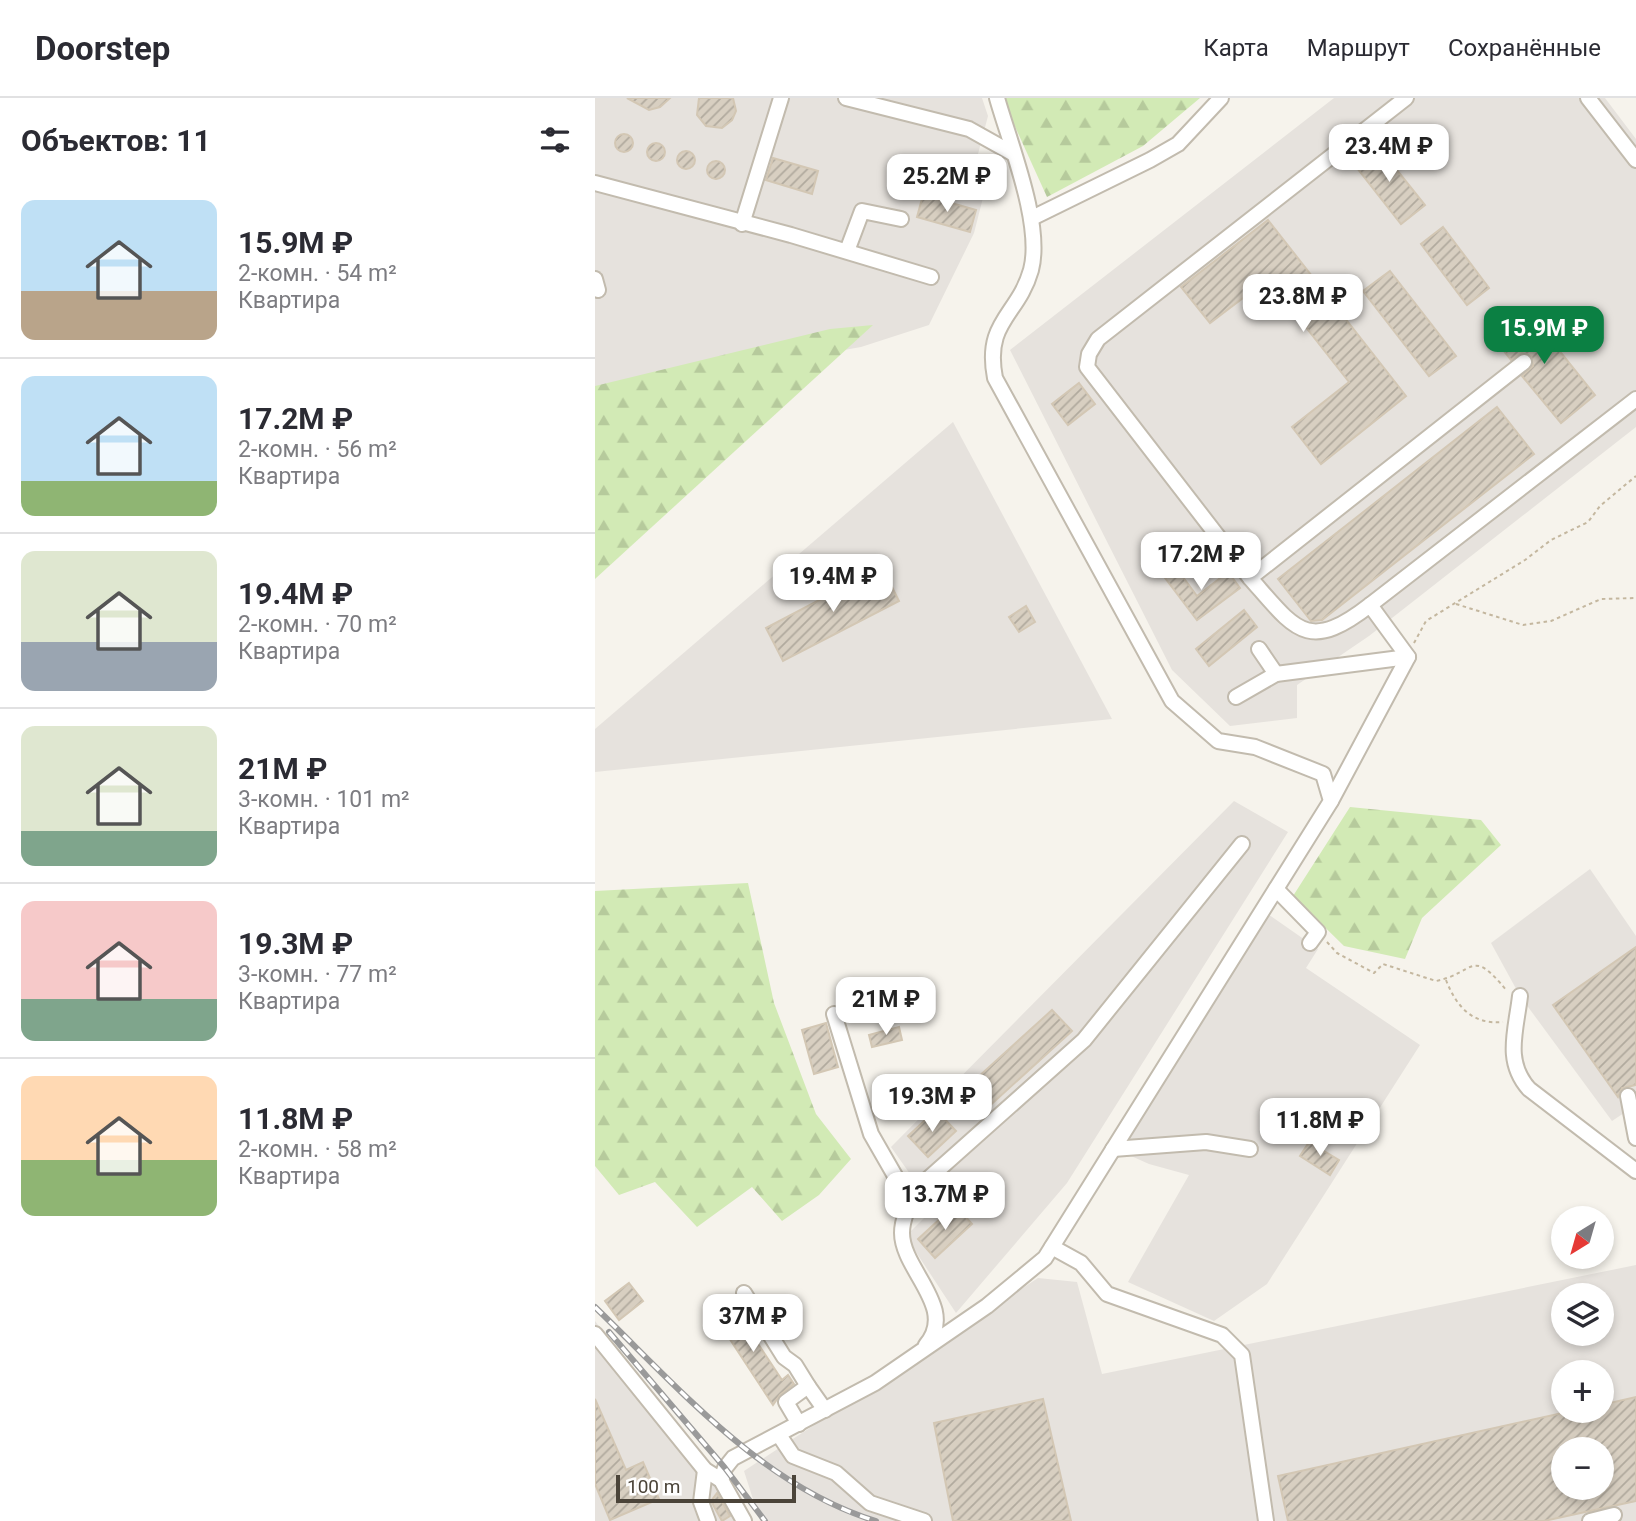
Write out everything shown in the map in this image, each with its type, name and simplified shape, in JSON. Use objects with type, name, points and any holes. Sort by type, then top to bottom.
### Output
[{"type":"street","points":[[742,224],[781,98]]},
{"type":"street","points":[[846,98],[969,129],[1012,153]]},
{"type":"street","points":[[997,98],[1031,218],[1031,269],[1024,287],[996,331],[991,358],[995,378],[1172,701],[1218,741],[1255,747],[1323,774],[1331,801]]},
{"type":"street","points":[[1031,218],[1178,144],[1221,98]]},
{"type":"street","points":[[1406,98],[1098,339],[1089,354],[1087,368],[1250,578],[1289,622],[1315,633],[1332,630],[1370,605],[1636,399]]},
{"type":"street","points":[[1588,98],[1636,160]]},
{"type":"street","points":[[595,183],[847,251],[931,277]]},
{"type":"street","points":[[847,251],[862,211],[901,219]]},
{"type":"street","points":[[1250,578],[1524,362]]},
{"type":"street","points":[[1370,605],[1408,657]]},
{"type":"street","points":[[1259,649],[1276,674]]},
{"type":"street","points":[[721,1480],[725,1468],[733,1458],[875,1383],[987,1306],[1045,1258],[1331,801],[1408,657]]},
{"type":"street","points":[[1236,697],[1276,674],[1408,657]]},
{"type":"street","points":[[921,1352],[933,1338],[936,1325],[926,1285],[908,1254],[902,1235],[910,1202],[919,1187],[1084,1040],[1242,844]]},
{"type":"street","points":[[1276,889],[1314,937]]},
{"type":"street","points":[[1519,1007],[1513,1060],[1516,1074],[1529,1089],[1636,1171]]},
{"type":"street","points":[[834,1014],[870,1134],[910,1202]]},
{"type":"street","points":[[1628,1096],[1636,1138]]},
{"type":"street","points":[[1113,1149],[1206,1142],[1250,1149]]},
{"type":"street","points":[[1052,1247],[1081,1263],[1107,1294],[1222,1335],[1242,1355],[1266,1521]]},
{"type":"street","points":[[744,1293],[785,1357],[795,1365],[825,1410]]},
{"type":"street","points":[[595,1334],[705,1469],[721,1480],[744,1521]]},
{"type":"street","points":[[799,1424],[786,1402],[808,1386]]},
{"type":"street","points":[[779,1435],[793,1457],[836,1473],[870,1503],[924,1521]]},
{"type":"street","points":[[705,1469],[701,1502],[708,1521]]},
{"type":"street","points":[[1590,1521],[1614,1516]]},
{"type":"path","points":[[1408,657],[1426,621],[1551,540],[1588,522],[1600,506],[1636,476]]},
{"type":"path","points":[[1456,604],[1523,625],[1551,621],[1601,599],[1636,598]]},
{"type":"path","points":[[1314,937],[1374,973],[1383,964],[1436,981],[1470,965],[1482,966],[1493,975],[1519,1007],[1496,1022],[1468,1016],[1453,1000],[1445,979]]},
{"type":"shaded area","points":[[595,98],[982,98],[988,116],[973,173],[982,178],[986,186],[974,233],[929,325],[861,347],[634,387],[595,386]]},
{"type":"shaded area","points":[[1334,98],[1605,98],[1636,139],[1636,427],[1369,636],[1297,685],[1297,718],[1230,726],[1172,670],[1010,350]]},
{"type":"shaded area","points":[[953,422],[1112,719],[595,772],[595,729]]},
{"type":"shaded area","points":[[1234,801],[1288,832],[1067,1183],[956,1313],[910,1243],[908,1234],[934,1208],[891,1147]]},
{"type":"shaded area","points":[[1590,869],[1636,936],[1636,1105],[1612,1121],[1520,996],[1491,943]]},
{"type":"shaded area","points":[[1265,912],[1318,949],[1306,968],[1420,1045],[1267,1284],[1214,1321],[1128,1282],[1189,1175],[1149,1164],[1120,1151]]},
{"type":"shaded area","points":[[1636,1265],[1636,1521],[760,1521],[744,1471],[1038,1278],[1077,1282],[1102,1374]]},
{"type":"shaded area","points":[[595,1321],[721,1491],[739,1521],[595,1521]]},
{"type":"green space","points":[[1002,98],[1200,98],[1143,146],[1047,197]]},
{"type":"green space","points":[[873,325],[595,579],[595,386],[830,329]]},
{"type":"green space","points":[[1350,807],[1481,820],[1501,845],[1422,918],[1405,959],[1344,946],[1293,896]]},
{"type":"green space","points":[[748,883],[774,1003],[816,1114],[851,1159],[819,1195],[782,1221],[752,1187],[697,1227],[655,1182],[619,1195],[595,1166],[595,891]]},
{"type":"building","points":[[627,98],[670,98],[660,107],[649,110]]},
{"type":"building","points":[[699,98],[733,98],[736,111],[732,120],[722,128],[706,126],[697,115]]},
{"type":"building","points":[[624,134],[630,137],[633,143],[630,149],[624,152],[618,149],[615,143],[618,137]]},
{"type":"building","points":[[656,143],[662,146],[665,152],[662,158],[656,161],[650,158],[647,152],[650,146]]},
{"type":"building","points":[[1376,144],[1425,205],[1401,224],[1353,163]]},
{"type":"building","points":[[686,151],[692,154],[695,160],[692,166],[686,169],[680,166],[677,160],[680,154]]},
{"type":"building","points":[[773,158],[818,171],[812,194],[766,180]]},
{"type":"building","points":[[716,161],[722,164],[725,170],[722,176],[716,179],[710,176],[707,170],[710,164]]},
{"type":"building","points":[[923,195],[976,210],[970,232],[917,217]]},
{"type":"building","points":[[1268,220],[1406,396],[1321,464],[1292,427],[1349,382],[1268,279],[1210,323],[1181,287]]},
{"type":"building","points":[[1443,227],[1489,288],[1467,305],[1421,244]]},
{"type":"building","points":[[1390,271],[1456,356],[1429,376],[1363,291]]},
{"type":"building","points":[[1525,308],[1595,395],[1561,423],[1522,376],[1533,366],[1531,356],[1522,353],[1511,360],[1491,335]]},
{"type":"building","points":[[1079,383],[1095,404],[1068,425],[1052,404]]},
{"type":"building","points":[[1497,407],[1534,454],[1322,620],[1311,621],[1278,579]]},
{"type":"building","points":[[1174,565],[1197,596],[1228,572],[1240,588],[1197,620],[1162,574]]},
{"type":"building","points":[[882,567],[899,601],[783,661],[766,628]]},
{"type":"building","points":[[1026,606],[1035,622],[1019,632],[1009,617]]},
{"type":"building","points":[[1244,610],[1257,627],[1209,666],[1196,649]]},
{"type":"building","points":[[1636,947],[1636,1085],[1622,1088],[1618,1097],[1553,1005]]},
{"type":"building","points":[[1052,1010],[1072,1031],[986,1109],[966,1088]]},
{"type":"building","points":[[826,1023],[838,1067],[814,1074],[802,1030]]},
{"type":"building","points":[[899,1027],[902,1040],[872,1047],[869,1035]]},
{"type":"building","points":[[936,1110],[956,1131],[928,1157],[908,1136]]},
{"type":"building","points":[[1309,1142],[1339,1160],[1330,1175],[1300,1156]]},
{"type":"building","points":[[955,1205],[972,1224],[935,1258],[918,1239]]},
{"type":"building","points":[[629,1283],[643,1301],[619,1320],[605,1301]]},
{"type":"building","points":[[731,1303],[782,1380],[788,1375],[794,1384],[780,1395],[773,1405],[714,1315]]},
{"type":"building","points":[[1636,1397],[1636,1501],[1544,1521],[1288,1521],[1278,1476],[1551,1416],[1551,1423],[1614,1423],[1614,1402]]},
{"type":"building","points":[[595,1399],[626,1470],[643,1462],[659,1499],[610,1520],[595,1484]]},
{"type":"building","points":[[1043,1399],[1071,1521],[953,1521],[934,1423]]},
{"type":"building","points":[[717,1493],[730,1516],[722,1521],[711,1501]]},
{"type":"railway","points":[[595,1307],[691,1401],[759,1459],[796,1484],[835,1505],[876,1521]]},
{"type":"railway","points":[[609,1332],[725,1468],[765,1521]]}]
